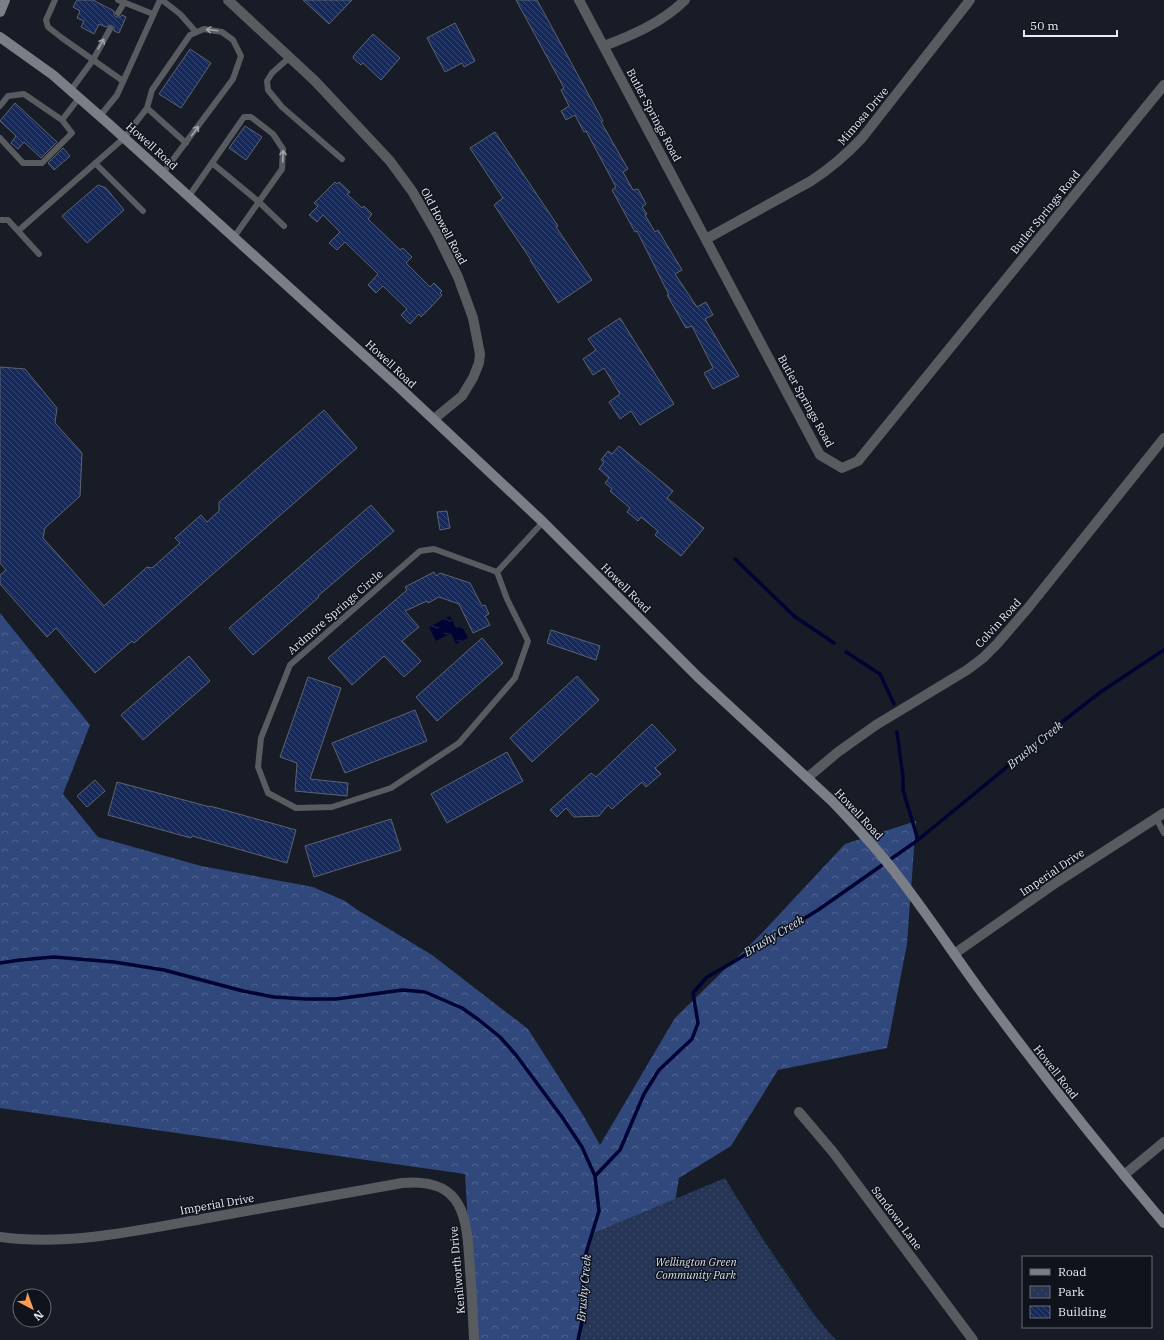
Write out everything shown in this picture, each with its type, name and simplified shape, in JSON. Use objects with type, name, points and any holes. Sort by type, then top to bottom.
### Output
[{"type":"main road","points":[[0,12],[5,0]]},
{"type":"main road","name":"Howell Road","points":[[0,38],[53,75],[100,116],[434,420],[543,522],[699,678],[832,801],[862,834],[906,887],[1044,1076],[1164,1223]]},
{"type":"street","name":"Old Howell Road","points":[[228,0],[315,81],[390,161],[420,203],[437,234],[458,277],[473,318],[480,354],[479,363],[473,378],[462,396],[434,420]]},
{"type":"street","name":"Butler Springs Road","points":[[579,0],[820,455],[842,468],[858,461],[1164,85]]},
{"type":"street","points":[[604,46],[625,38],[662,19],[685,0]]},
{"type":"street","name":"Mimosa Drive","points":[[706,240],[811,181],[843,158],[862,138],[970,0]]},
{"type":"street","name":"Colvin Road","points":[[807,778],[838,752],[876,725],[967,670],[993,649],[1028,608],[1164,438]]},
{"type":"street","name":"Imperial Drive","points":[[954,954],[1057,882],[1160,815]]},
{"type":"street","name":"Sandown Lane","points":[[799,1112],[833,1152],[973,1340]]},
{"type":"street","points":[[1124,1175],[1164,1142]]},
{"type":"street","name":"Imperial Drive","points":[[0,1237],[28,1239],[96,1237],[402,1183],[422,1183],[436,1186]]},
{"type":"street","name":"Kenilworth Drive","points":[[436,1186],[452,1196],[459,1204],[465,1218],[469,1242],[474,1340]]},
{"type":"lane","points":[[55,0],[46,20],[48,27],[123,81]]},
{"type":"lane","points":[[100,116],[117,95],[153,14],[161,0],[180,14],[196,32]]},
{"type":"lane","points":[[118,13],[121,1],[153,14]]},
{"type":"lane","points":[[70,90],[92,60],[110,29]]},
{"type":"lane","points":[[18,231],[124,138],[147,108],[152,90],[190,35],[204,30],[222,32],[233,40],[240,56],[233,79],[163,173]]},
{"type":"lane","points":[[290,58],[272,73],[267,81],[268,90],[282,107],[342,159]]},
{"type":"lane","points":[[0,106],[8,96],[24,94],[62,120],[72,134],[42,164],[23,163],[0,138]]},
{"type":"lane","points":[[62,120],[79,98]]},
{"type":"lane","points":[[147,108],[186,143]]},
{"type":"lane","points":[[189,196],[244,117],[251,117],[273,134],[283,149],[282,169],[234,237]]},
{"type":"lane","points":[[95,163],[143,211]]},
{"type":"lane","points":[[212,163],[259,202],[284,226]]},
{"type":"lane","points":[[0,220],[8,220],[39,254]]},
{"type":"lane","points":[[496,572],[543,522]]},
{"type":"lane","name":"Ardmore Springs Circle","points":[[434,549],[496,572],[507,599],[528,641],[516,678],[459,743],[391,788],[332,807],[296,808],[268,793],[258,767],[262,738],[290,665],[420,551],[434,549]]},
{"type":"lane","points":[[1160,815],[1164,833]]},
{"type":"green space","points":[[0,613],[90,725],[63,794],[98,837],[201,866],[313,887],[345,901],[432,955],[528,1029],[583,1115],[600,1145],[675,1018],[761,934],[845,844],[916,821],[907,944],[887,1048],[778,1070],[731,1146],[679,1178],[672,1220],[606,1340],[475,1340],[465,1174],[0,1108]]},
{"type":"green space","name":"Wellington Green Community Park","points":[[725,1178],[765,1242],[806,1303],[823,1326],[836,1340],[578,1340],[583,1317],[583,1284],[586,1253],[591,1234]]},
{"type":"water","points":[[450,616],[456,628],[462,626],[468,638],[456,644],[451,633],[436,641],[429,627]]},
{"type":"building","points":[[77,0],[93,0],[114,11],[114,15],[116,17],[120,17],[122,15],[126,17],[119,33],[114,31],[114,27],[110,25],[106,27],[99,24],[94,34],[81,27],[84,21],[77,18],[80,11],[73,7]]},
{"type":"building","points":[[303,0],[352,0],[329,24]]},
{"type":"building","points":[[516,0],[537,0],[603,121],[601,122],[628,169],[623,172],[633,190],[638,189],[646,204],[642,207],[647,214],[645,215],[655,232],[658,230],[682,270],[675,274],[697,307],[706,302],[713,315],[705,319],[739,376],[713,389],[704,373],[713,368],[692,326],[686,328],[667,295],[669,295],[637,231],[635,232],[612,190],[616,187],[586,131],[584,132],[575,115],[566,120],[561,111],[569,106],[561,90],[564,88]]},
{"type":"building","points":[[455,23],[475,61],[464,67],[462,63],[445,72],[427,38]]},
{"type":"building","points":[[373,34],[400,58],[381,80],[363,63],[361,65],[353,58]]},
{"type":"building","points":[[190,49],[211,63],[181,108],[159,94]]},
{"type":"building","points":[[15,103],[57,142],[41,158],[24,142],[18,149],[11,143],[16,136],[0,121]]},
{"type":"building","points":[[245,126],[262,137],[246,160],[229,148]]},
{"type":"building","points":[[495,132],[592,280],[558,303],[494,205],[503,198],[470,148]]},
{"type":"building","points":[[63,148],[70,156],[54,170],[48,163]]},
{"type":"building","points":[[335,182],[337,184],[339,182],[350,192],[347,194],[362,208],[364,206],[372,214],[368,219],[400,250],[403,248],[412,257],[406,263],[430,287],[434,283],[442,291],[440,293],[442,295],[431,307],[421,317],[419,314],[410,324],[401,315],[407,309],[383,286],[376,293],[368,285],[378,274],[345,242],[337,250],[329,243],[340,232],[323,215],[317,222],[309,215],[318,206],[314,203]]},
{"type":"building","points":[[98,185],[106,188],[124,210],[87,243],[62,216]]},
{"type":"building","points":[[620,318],[674,404],[640,425],[631,411],[620,419],[609,402],[620,394],[604,368],[593,375],[583,359],[596,350],[588,339]]},
{"type":"building","points":[[0,367],[25,369],[57,408],[55,423],[82,453],[80,496],[45,528],[43,538],[104,606],[147,567],[152,568],[180,543],[175,538],[201,515],[207,522],[219,511],[219,502],[324,410],[357,448],[134,643],[132,641],[95,673],[56,628],[47,637],[0,584],[0,575],[6,570],[0,563]]},
{"type":"building","points":[[619,446],[673,491],[667,498],[704,528],[681,556],[655,535],[658,531],[641,517],[638,521],[627,512],[630,508],[610,491],[612,489],[605,483],[609,478],[599,469],[604,462],[601,460],[608,451],[612,454]]},
{"type":"building","points":[[371,505],[394,531],[318,596],[319,597],[253,655],[229,628]]},
{"type":"building","points":[[447,511],[450,528],[440,530],[437,512]]},
{"type":"building","points":[[434,572],[436,576],[440,573],[470,583],[482,606],[485,605],[489,614],[485,616],[490,625],[473,633],[459,604],[439,597],[428,603],[427,601],[405,611],[419,627],[402,641],[421,661],[404,677],[384,656],[352,685],[328,658],[407,590],[405,587]]},
{"type":"building","points":[[551,630],[600,646],[596,660],[547,643]]},
{"type":"building","points":[[482,638],[503,663],[437,721],[416,697]]},
{"type":"building","points":[[189,656],[210,681],[143,740],[121,715]]},
{"type":"building","points":[[577,676],[599,700],[532,762],[510,738]]},
{"type":"building","points":[[308,677],[341,688],[310,779],[348,783],[347,796],[295,791],[297,763],[280,757]]},
{"type":"building","points":[[415,710],[427,741],[345,773],[332,743]]},
{"type":"building","points":[[652,724],[676,750],[655,768],[661,774],[646,787],[642,782],[612,809],[608,805],[599,816],[574,817],[566,808],[557,817],[550,810],[591,773],[596,777]]},
{"type":"building","points":[[507,752],[523,781],[447,823],[431,794]]},
{"type":"building","points":[[95,780],[105,791],[87,807],[77,796]]},
{"type":"building","points":[[117,782],[296,830],[287,863],[192,836],[191,838],[108,815]]},
{"type":"building","points":[[391,819],[401,850],[314,877],[305,846]]},
{"type":"waterway","points":[[735,559],[794,616],[834,643]]},
{"type":"waterway","name":"Brushy Creek","points":[[595,1176],[620,1150],[644,1094],[659,1070],[692,1039],[698,1023],[693,993],[707,977],[818,910],[918,840],[1058,725],[1102,691],[1164,650]]},
{"type":"waterway","points":[[846,652],[880,674],[894,704]]},
{"type":"waterway","points":[[897,732],[903,777],[903,790],[918,840]]},
{"type":"waterway","points":[[0,963],[54,957],[114,962],[164,970],[243,991],[274,997],[336,999],[403,990],[425,992],[462,1008],[500,1037],[516,1055],[562,1117],[582,1147],[595,1176],[599,1211],[586,1253],[583,1284],[583,1317],[578,1340]]}]
